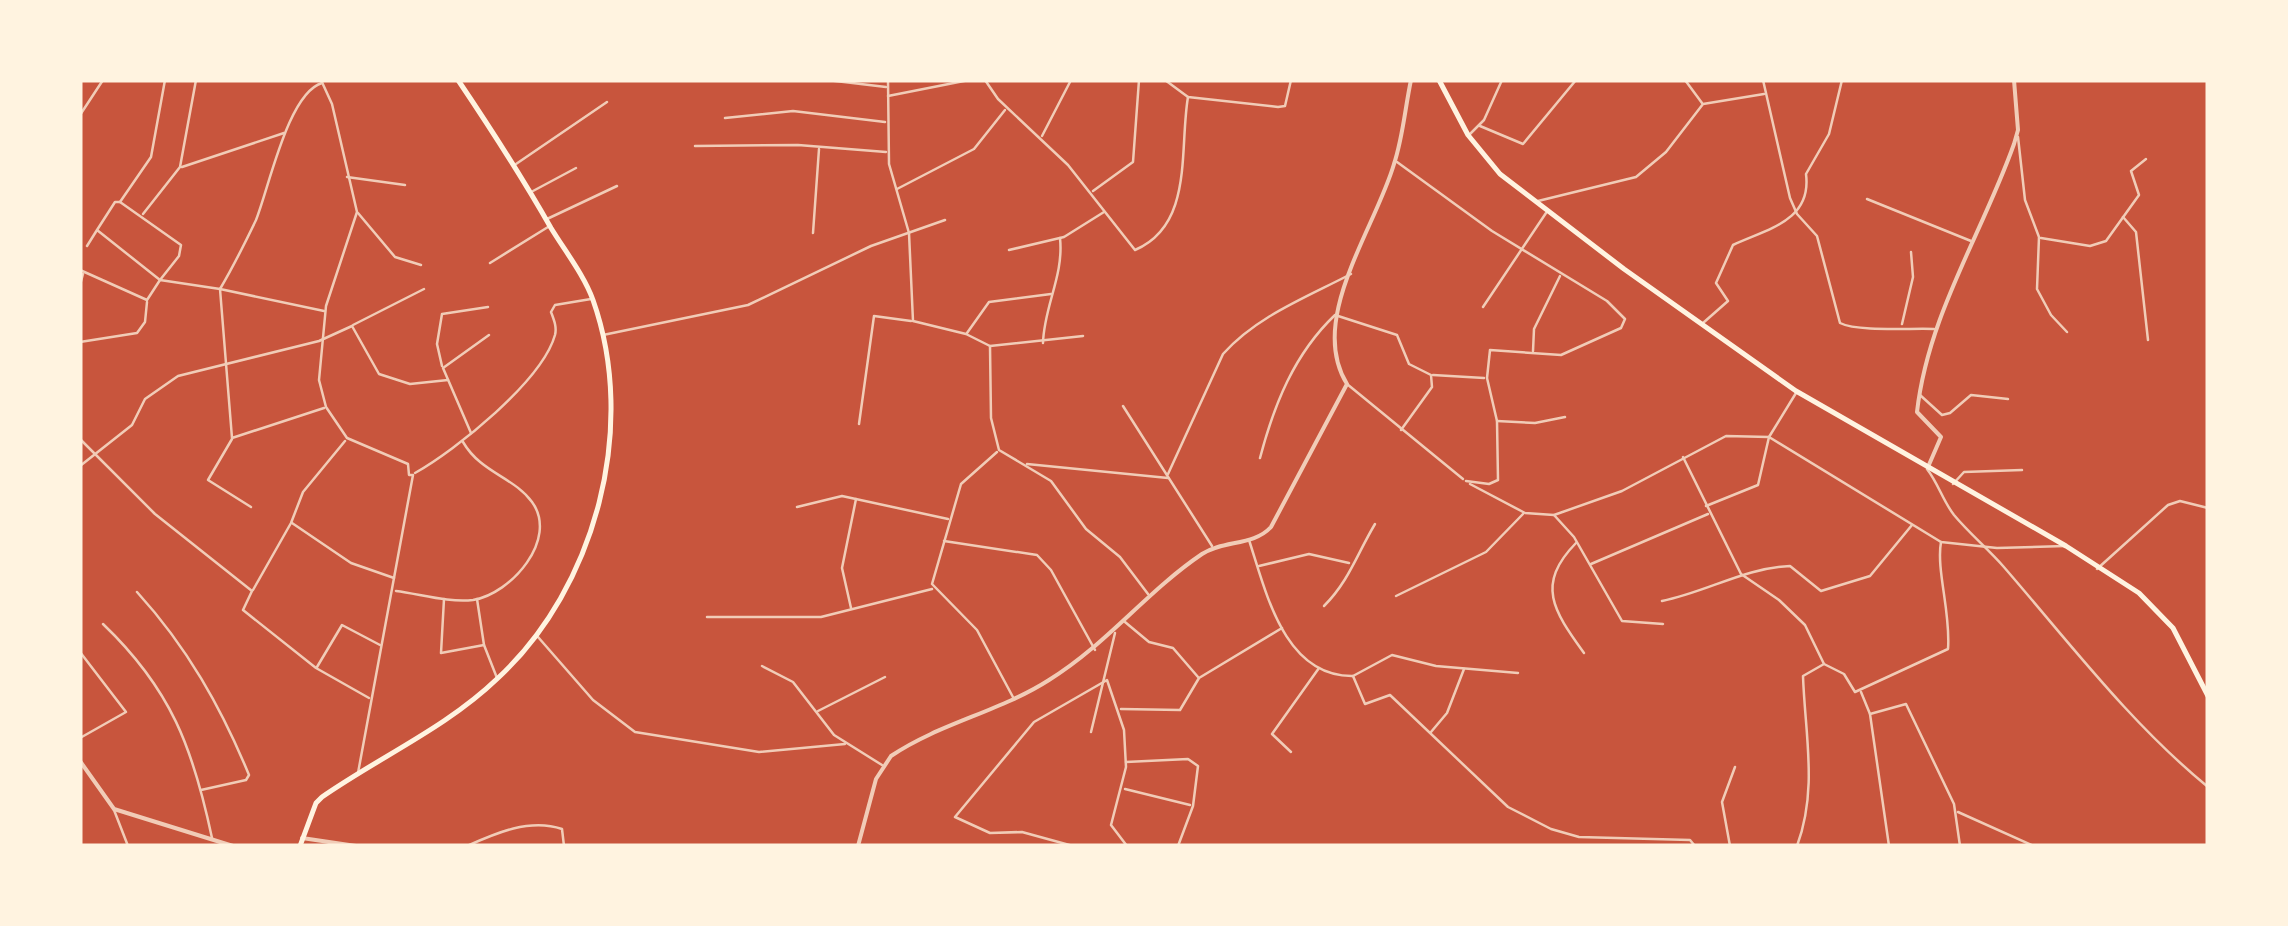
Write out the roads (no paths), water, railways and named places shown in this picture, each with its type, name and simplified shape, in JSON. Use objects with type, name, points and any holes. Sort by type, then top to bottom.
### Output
[{"type":"main road","points":[[301,842],[316,803],[358,773],[428,734],[498,680],[538,637],[576,572],[594,518],[608,444],[612,395],[592,298],[532,191],[458,80]]},
{"type":"main road","points":[[1439,80],[1468,135],[1500,174],[1547,211],[1796,392],[2066,546],[2159,611],[2173,628],[2208,696]]},
{"type":"street","points":[[80,114],[103,80]]},
{"type":"street","points":[[120,202],[151,156],[165,80]]},
{"type":"street","points":[[141,215],[180,167],[196,80]]},
{"type":"street","points":[[827,80],[888,87]]},
{"type":"street","points":[[888,80],[888,152],[909,233],[913,321]]},
{"type":"street","points":[[888,96],[969,80]]},
{"type":"street","points":[[985,80],[1006,108],[1042,136],[1092,192],[1135,250],[1149,243],[1168,222],[1180,195],[1188,97]]},
{"type":"street","points":[[1042,136],[1070,80]]},
{"type":"street","points":[[1092,192],[1133,162],[1140,80]]},
{"type":"street","points":[[1165,80],[1188,97],[1283,107],[1291,80]]},
{"type":"street","points":[[1411,80],[1396,161],[1335,316],[1333,349],[1347,384],[1466,481],[1524,513],[1554,515],[1622,492],[1726,436],[1769,437],[1941,542],[2066,546]]},
{"type":"street","points":[[1468,135],[1480,126],[1502,80]]},
{"type":"street","points":[[1480,126],[1523,144],[1576,80]]},
{"type":"street","points":[[1685,80],[1703,104]]},
{"type":"street","points":[[1763,80],[1782,171],[1797,214],[1817,236],[1840,323],[1866,329],[1934,329]]},
{"type":"street","points":[[1702,324],[1728,301],[1716,282],[1733,245],[1764,235],[1797,214],[1809,187],[1806,174],[1829,134],[1842,80]]},
{"type":"street","points":[[2014,80],[2024,195],[2040,237],[2037,288],[2051,314],[2067,332]]},
{"type":"street","points":[[251,507],[208,480],[232,438],[220,289],[255,222],[285,133],[310,88],[322,81],[332,104],[357,212],[395,257],[420,265]]},
{"type":"street","points":[[1535,202],[1636,177],[1666,152],[1703,104],[1765,94]]},
{"type":"street","points":[[515,164],[607,102]]},
{"type":"street","points":[[895,190],[974,150],[1006,108]]},
{"type":"street","points":[[725,118],[792,110],[887,123]]},
{"type":"street","points":[[2018,130],[1934,329],[1918,416],[1941,437],[1927,468],[1955,516],[1985,546],[2072,653],[2126,704],[2166,752],[2208,787]]},
{"type":"street","points":[[180,167],[285,133]]},
{"type":"street","points":[[694,146],[888,152]]},
{"type":"street","points":[[814,233],[819,147]]},
{"type":"street","points":[[2011,153],[2021,155]]},
{"type":"street","points":[[2040,237],[2098,245],[2106,242],[2138,195],[2131,172],[2146,160]]},
{"type":"street","points":[[1396,161],[1623,313],[1624,324],[1567,353],[1490,350],[1487,378],[1497,420],[1498,480],[1484,485],[1466,481]]},
{"type":"street","points":[[532,191],[576,168]]},
{"type":"street","points":[[346,177],[405,185]]},
{"type":"street","points":[[490,263],[548,222],[617,186]]},
{"type":"street","points":[[1867,199],[1972,241]]},
{"type":"street","points":[[80,342],[136,333],[145,322],[148,300],[182,251],[181,244],[120,202],[115,202],[87,246]]},
{"type":"street","points":[[1009,250],[1060,238],[1107,211]]},
{"type":"street","points":[[1482,307],[1526,249],[1547,211]]},
{"type":"street","points":[[357,212],[325,311],[318,380],[326,407],[347,438],[408,464],[408,476],[472,434],[549,348],[556,330],[552,308],[592,298]]},
{"type":"street","points":[[2122,216],[2132,222],[2136,232],[2148,340]]},
{"type":"street","points":[[602,335],[748,305],[871,246],[946,220]]},
{"type":"street","points":[[97,230],[160,280],[325,311]]},
{"type":"street","points":[[1043,343],[1044,319],[1062,265],[1060,238]]},
{"type":"street","points":[[1901,326],[1914,276],[1911,252]]},
{"type":"street","points":[[80,284],[82,272],[148,300]]},
{"type":"street","points":[[1169,476],[1223,354],[1250,327],[1352,274]]},
{"type":"street","points":[[1532,353],[1534,329],[1561,274]]},
{"type":"street","points":[[80,466],[132,425],[145,398],[178,376],[320,342],[424,289]]},
{"type":"street","points":[[966,334],[989,302],[1052,294]]},
{"type":"street","points":[[472,434],[443,368],[438,344],[442,314],[488,306]]},
{"type":"street","points":[[859,424],[874,316],[966,334],[990,346],[1083,336]]},
{"type":"street","points":[[1335,316],[1397,335],[1409,364],[1431,375],[1487,378]]},
{"type":"street","points":[[1260,458],[1280,396],[1312,341],[1335,316]]},
{"type":"street","points":[[352,326],[379,374],[410,384],[448,380]]},
{"type":"street","points":[[443,368],[489,335]]},
{"type":"street","points":[[990,346],[991,418],[999,450],[1051,481],[1086,529],[1120,557],[1149,596]]},
{"type":"street","points":[[1400,431],[1432,388],[1431,375]]},
{"type":"street","points":[[858,846],[882,764],[908,744],[1015,700],[1095,650],[1149,596],[1213,548],[1249,539],[1271,527],[1347,384]]},
{"type":"street","points":[[1705,506],[1758,486],[1769,437],[1796,392]]},
{"type":"street","points":[[1919,394],[1942,415],[1950,414],[1971,395],[2008,399]]},
{"type":"street","points":[[1123,406],[1213,548]]},
{"type":"street","points":[[232,438],[326,407]]},
{"type":"street","points":[[1497,420],[1541,422],[1565,417]]},
{"type":"street","points":[[347,438],[303,492],[243,610],[316,668],[371,699]]},
{"type":"street","points":[[80,439],[93,456],[252,591]]},
{"type":"street","points":[[393,590],[477,600],[529,562],[540,522],[531,500],[474,460],[463,442]]},
{"type":"street","points":[[999,450],[961,484],[933,569],[934,588],[978,630],[1015,700]]},
{"type":"street","points":[[1682,457],[1741,574],[1779,600],[1804,625],[1824,664],[1844,674],[1855,692],[1948,648],[1950,611],[1939,554],[1941,542]]},
{"type":"street","points":[[1025,464],[1169,476]]},
{"type":"street","points":[[1953,484],[1964,472],[2022,470]]},
{"type":"street","points":[[358,773],[412,475]]},
{"type":"street","points":[[797,507],[831,496],[950,519]]},
{"type":"street","points":[[852,610],[842,568],[856,498]]},
{"type":"street","points":[[2097,569],[2168,505],[2180,501],[2208,508]]},
{"type":"street","points":[[1396,596],[1486,552],[1524,513]]},
{"type":"street","points":[[1590,565],[1709,513]]},
{"type":"street","points":[[1554,515],[1576,543],[1622,621],[1663,624]]},
{"type":"street","points":[[291,522],[350,563],[395,578]]},
{"type":"street","points":[[1324,606],[1346,583],[1351,564],[1375,524]]},
{"type":"street","points":[[1662,602],[1708,591],[1741,574],[1790,566],[1824,591],[1870,576],[1912,525]]},
{"type":"street","points":[[1249,539],[1282,628],[1301,656],[1318,668],[1353,676],[1392,655],[1518,673]]},
{"type":"street","points":[[944,541],[1037,554],[1051,570],[1095,650]]},
{"type":"street","points":[[1576,543],[1556,567],[1552,596],[1584,653]]},
{"type":"street","points":[[1258,567],[1309,554],[1351,564]]},
{"type":"street","points":[[707,618],[821,617],[934,588]]},
{"type":"street","points":[[137,592],[175,634],[194,664],[226,717],[249,775],[246,780],[201,790]]},
{"type":"street","points":[[444,598],[439,651],[458,652],[484,645]]},
{"type":"street","points":[[477,600],[484,645],[498,680]]},
{"type":"street","points":[[1125,622],[1149,642],[1173,648],[1199,678]]},
{"type":"street","points":[[103,624],[135,654],[184,730],[212,838]]},
{"type":"street","points":[[316,668],[342,626],[382,646]]},
{"type":"street","points":[[1119,709],[1180,710],[1199,678],[1282,628]]},
{"type":"street","points":[[1091,732],[1115,634]]},
{"type":"street","points":[[538,637],[592,700],[635,732],[759,752],[845,744]]},
{"type":"street","points":[[80,652],[126,712],[80,738]]},
{"type":"street","points":[[1798,846],[1809,804],[1803,676],[1824,664]]},
{"type":"street","points":[[762,666],[793,682],[845,744],[882,764]]},
{"type":"street","points":[[1291,752],[1272,734],[1318,668]]},
{"type":"street","points":[[1430,733],[1446,713],[1464,668]]},
{"type":"street","points":[[817,712],[885,676]]},
{"type":"street","points":[[1353,676],[1365,704],[1390,695],[1508,807],[1551,829],[1580,836],[1690,840],[1695,846]]},
{"type":"street","points":[[1074,846],[1022,832],[990,834],[955,817],[1034,722],[1103,681],[1109,683],[1119,709],[1126,762],[1124,788],[1111,820],[1113,832],[1125,844]]},
{"type":"street","points":[[1861,692],[1870,714],[1889,846]]},
{"type":"street","points":[[1870,714],[1906,704],[1956,812],[1960,846]]},
{"type":"street","points":[[1126,762],[1192,760],[1198,766],[1193,806],[1178,846]]},
{"type":"street","points":[[80,761],[114,809],[128,846]]},
{"type":"street","points":[[1730,846],[1722,802],[1735,767]]},
{"type":"street","points":[[1124,788],[1193,806]]},
{"type":"street","points":[[114,809],[233,846]]},
{"type":"street","points":[[1956,812],[2034,846]]},
{"type":"street","points":[[468,846],[504,830],[550,826],[562,829],[564,846]]},
{"type":"street","points":[[301,842],[356,846]]},
{"type":"street","points":[[1117,846],[1125,844]]}]
